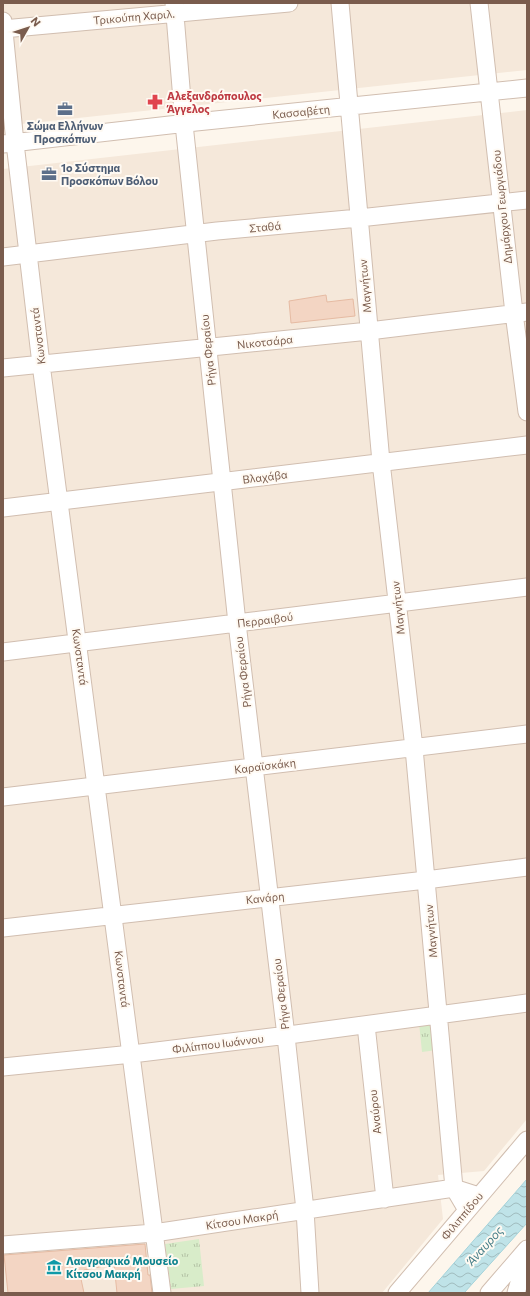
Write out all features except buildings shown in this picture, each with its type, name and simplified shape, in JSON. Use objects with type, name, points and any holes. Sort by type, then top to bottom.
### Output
[{"type":"street","name":"Τρικούπη Χαριλ.","points":[[3,26],[174,8],[289,3]]},
{"type":"street","name":"Μαγνήτων","points":[[340,3],[381,462],[414,748],[454,1188],[467,1210]]},
{"type":"street","name":"Δημάρχου Γεωργιάδου","points":[[479,3],[488,92],[502,203],[520,312],[527,412]]},
{"type":"street","name":"Ρήγα Φεραίου","points":[[174,8],[184,124],[207,348],[237,623],[305,1210],[310,1293]]},
{"type":"street","name":"Κωνσταντά","points":[[3,26],[9,143],[28,254],[162,1293]]},
{"type":"street","name":"Κασσαβέτη","points":[[9,143],[527,88]]},
{"type":"street","name":"Σταθά","points":[[3,257],[196,234],[527,200]]},
{"type":"street","name":"Νικοτσάρα","points":[[3,368],[369,331],[520,312]]},
{"type":"street","name":"Βλαχάβα","points":[[3,508],[527,445]]},
{"type":"street","name":"Περραιβού","points":[[3,652],[527,587]]},
{"type":"street","name":"Καραϊσκάκη","points":[[3,797],[527,734]]},
{"type":"street","name":"Κανάρη","points":[[3,928],[426,880],[527,867]]},
{"type":"street","name":"Φιλίππου Ιωάννου","points":[[3,1067],[286,1036],[527,1003]]},
{"type":"street","name":"Αναύρου","points":[[366,1025],[385,1199]]},
{"type":"street","name":"Φιλιππίδου","points":[[397,1293],[527,1140]]},
{"type":"street","name":"Κίτσου Μακρή","points":[[3,1245],[154,1233],[454,1188],[479,1196]]},
{"type":"street","points":[[489,1293],[527,1249]]},
{"type":"street","points":[[516,1293],[527,1256]]},
{"type":"shaded area","points":[[3,3],[527,3],[527,70],[3,126]]},
{"type":"shaded area","points":[[527,110],[527,1119],[484,1171],[438,1175],[443,1219],[382,1293],[3,1293],[3,169]]},
{"type":"green space","points":[[434,1022],[437,1050],[422,1052],[419,1023]]},
{"type":"green space","points":[[199,1239],[204,1286],[171,1289],[165,1244]]},
{"type":"water","name":"Άναυρος","points":[[527,1179],[527,1223],[464,1293],[428,1293]]},
{"type":"place","name":"Αλεξανδρόπουλος Άγγελος","points":[[155,102]]},
{"type":"place","name":"Σώμα Ελλήνων Προσκόπων","points":[[65,109]]},
{"type":"place","name":"1ο Σύστημα Προσκόπων Βόλου","points":[[49,174]]},
{"type":"place","name":"Λαογραφικό Μουσείο Κίτσου Μακρή","points":[[54,1267]]}]
